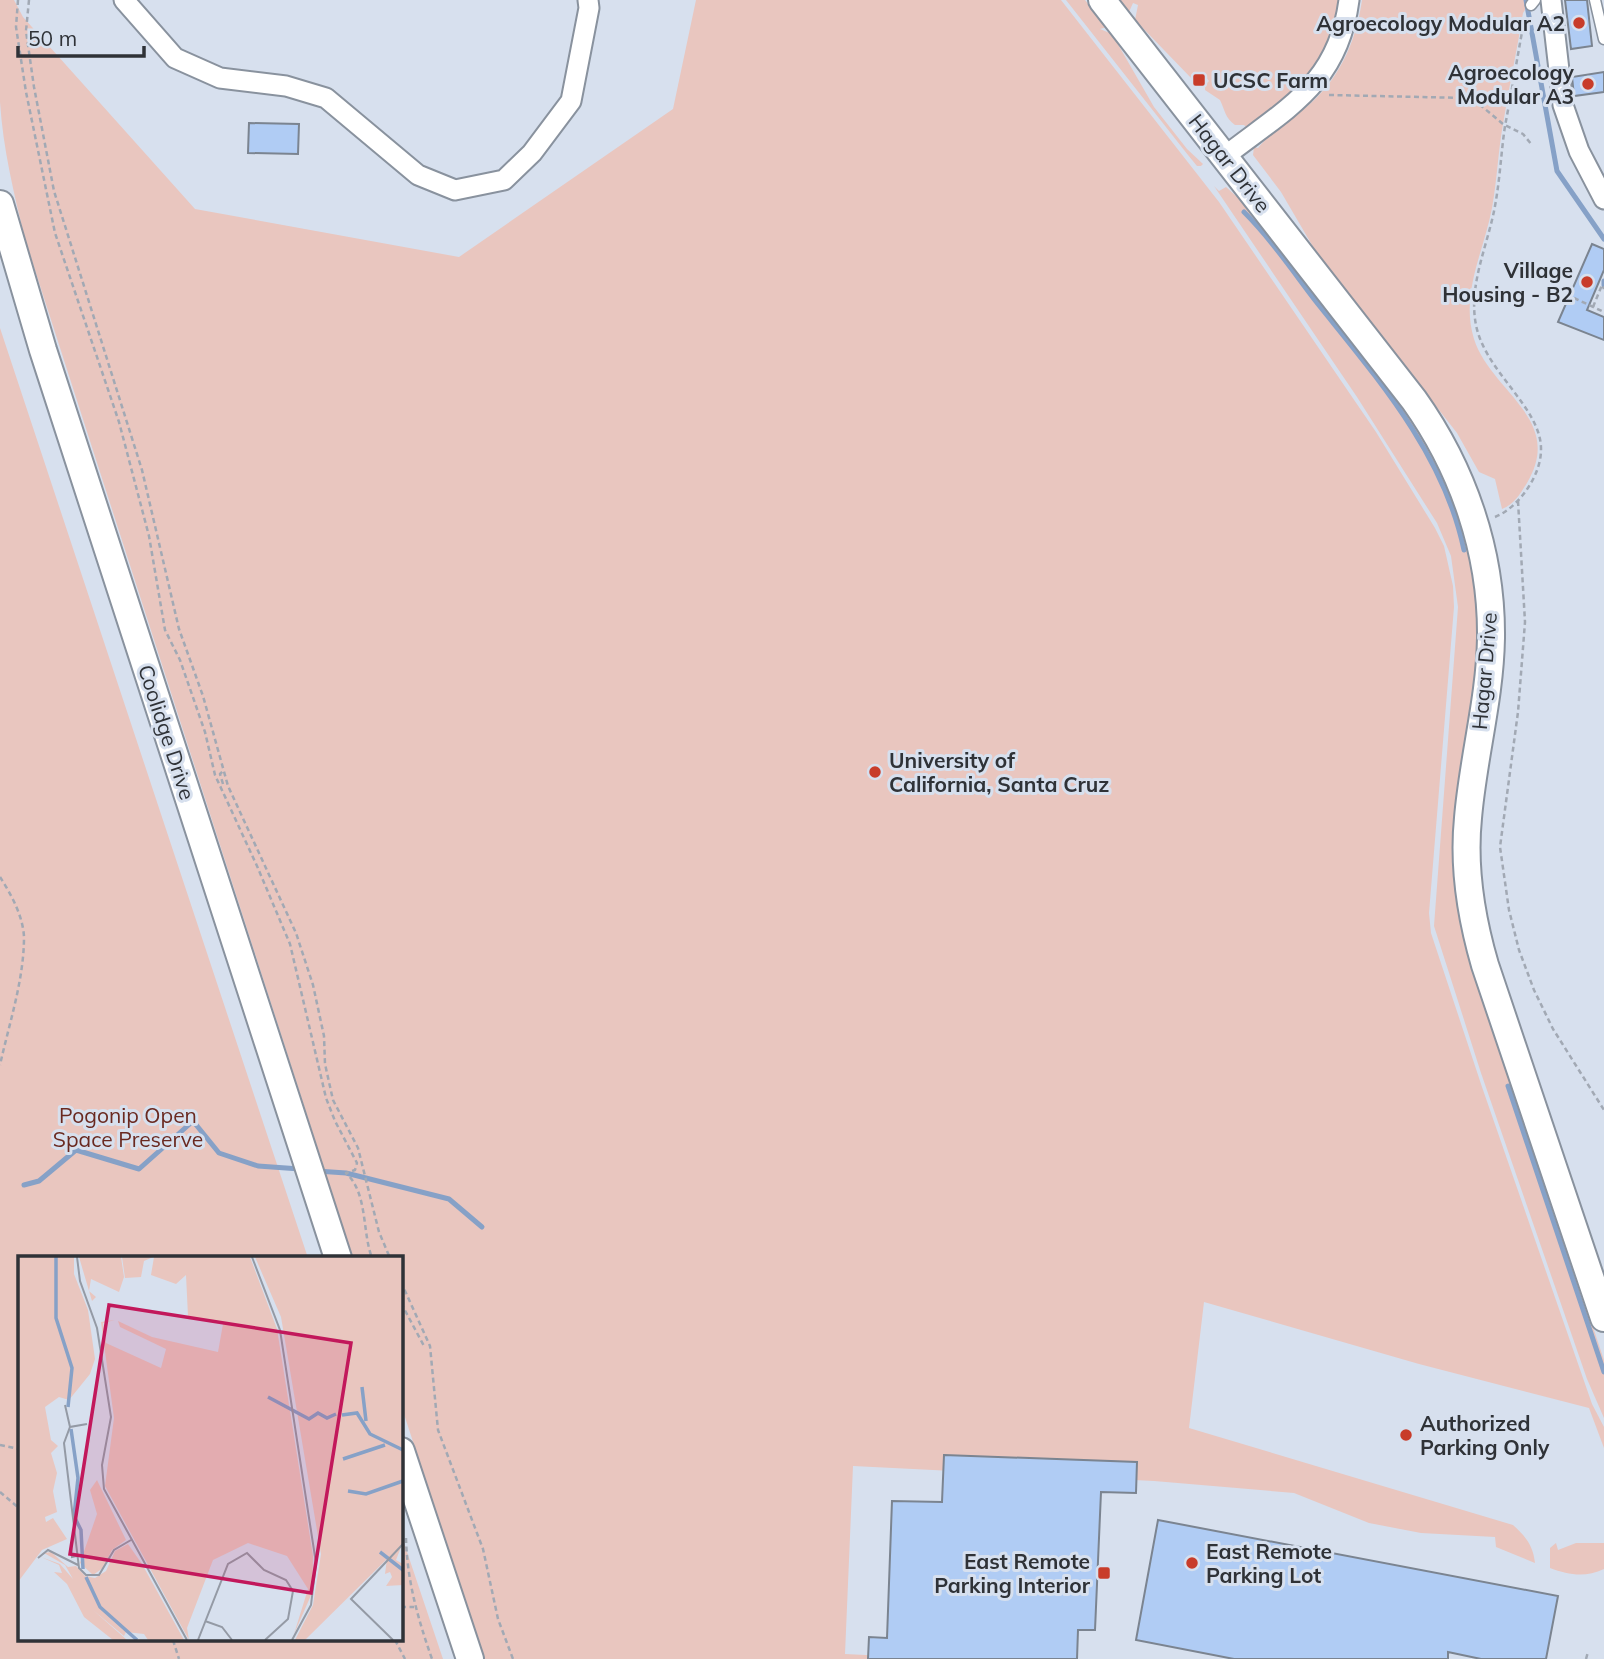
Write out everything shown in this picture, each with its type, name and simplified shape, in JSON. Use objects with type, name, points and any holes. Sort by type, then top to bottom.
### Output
[{"type":"main road","name":"Hagar Drive","points":[[1102,0],[1427,419],[1450,458],[1471,510],[1486,569],[1491,621],[1489,669],[1467,819],[1467,867],[1471,908],[1485,965],[1604,1318]]},
{"type":"main road","name":"Coolidge Drive","points":[[0,204],[43,350],[337,1256]]},
{"type":"main road","points":[[402,1454],[470,1659]]},
{"type":"street","points":[[124,0],[176,58],[220,78],[286,86],[326,98],[418,175],[455,190],[504,180],[533,153],[571,101],[589,8],[588,0]]},
{"type":"street","points":[[1224,157],[1301,99],[1324,72],[1339,47],[1349,0]]},
{"type":"street","points":[[1551,0],[1563,105],[1579,151],[1604,199]]},
{"type":"lane","points":[[1595,0],[1603,21],[1604,39]]},
{"type":"path","points":[[18,0],[16,27],[26,92],[55,233],[119,422],[149,536],[165,630],[180,660],[205,732],[215,775],[290,944],[326,1098],[357,1163],[355,1170],[346,1173],[355,1185],[361,1202],[371,1256]]},
{"type":"path","points":[[29,0],[26,31],[54,191],[142,470],[179,629],[203,696],[228,786],[296,933],[313,985],[333,1100],[358,1148],[366,1172],[367,1190],[376,1222],[389,1256]]},
{"type":"path","points":[[1505,513],[1518,501],[1540,462],[1540,436],[1535,422],[1485,354],[1475,323],[1475,284],[1495,206],[1505,126],[1525,17],[1533,2]]},
{"type":"path","points":[[1324,96],[1334,94],[1512,99]]},
{"type":"path","points":[[1473,99],[1505,126],[1524,134],[1532,145]]},
{"type":"path","points":[[1593,307],[1604,285]]},
{"type":"path","points":[[1574,298],[1604,312]]},
{"type":"path","points":[[1518,501],[1525,622],[1500,846],[1507,897],[1519,950],[1534,990],[1553,1028],[1604,1110]]},
{"type":"path","points":[[223,785],[220,774],[224,769]]},
{"type":"path","points":[[0,877],[12,896],[24,935],[18,987],[0,1065]]},
{"type":"path","points":[[402,1284],[430,1346],[438,1430],[483,1549],[498,1619],[513,1659]]},
{"type":"path","points":[[402,1305],[424,1346]]},
{"type":"path","points":[[0,1445],[18,1449]]},
{"type":"path","points":[[0,1492],[18,1507]]},
{"type":"path","points":[[405,1529],[406,1563],[414,1607],[432,1659]]},
{"type":"path","points":[[402,1607],[414,1607]]},
{"type":"path","points":[[174,1642],[178,1659]]},
{"type":"path","points":[[396,1642],[405,1659]]},
{"type":"path","points":[[1586,1659],[1588,1652]]},
{"type":"green space","name":"University of California, Santa Cruz","points":[[0,0],[14,0],[23,17],[195,209],[459,257],[673,109],[696,0],[1061,0],[1219,202],[1376,432],[1444,546],[1453,586],[1454,607],[1429,913],[1431,933],[1592,1404],[1604,1427],[1604,1448],[1589,1408],[1419,1364],[1204,1302],[1189,1428],[1513,1525],[1528,1542],[1535,1563],[1496,1547],[1495,1537],[1421,1533],[1369,1523],[1294,1493],[1154,1481],[853,1466],[845,1654],[948,1659],[484,1659],[402,1408],[402,1256],[352,1256],[25,239],[10,171],[0,102]]},
{"type":"green space","points":[[1066,0],[1085,0],[1107,27],[1100,29],[1112,34],[1154,107],[1187,149],[1203,164],[1201,166],[1197,166],[1188,155]]},
{"type":"green space","points":[[1118,0],[1341,0],[1327,43],[1308,74],[1282,100],[1247,128],[1244,125],[1235,125],[1227,117],[1220,100],[1205,90],[1209,81],[1204,75],[1192,79],[1135,20],[1138,5],[1133,3],[1129,12]]},
{"type":"green space","points":[[1362,0],[1531,0],[1523,13],[1501,134],[1492,208],[1471,289],[1470,306],[1474,339],[1483,358],[1521,407],[1531,423],[1537,441],[1536,461],[1527,483],[1514,501],[1502,509],[1495,479],[1479,472],[1457,433],[1319,257],[1281,192],[1253,155],[1254,147],[1258,148],[1327,87],[1350,46]]},
{"type":"green space","points":[[1214,186],[1219,191],[1226,187],[1246,205],[1400,404],[1435,460],[1460,519],[1468,549],[1478,613],[1475,683],[1456,812],[1456,877],[1461,920],[1471,963],[1604,1360],[1604,1418],[1587,1379],[1481,1073],[1434,926],[1458,607],[1451,556],[1437,523],[1357,397]]},
{"type":"green space","name":"Pogonip Open Space Preserve","points":[[0,328],[307,1256],[18,1256],[18,1642],[402,1642],[402,1537],[443,1659],[0,1659]]},
{"type":"green space","points":[[1556,1543],[1558,1550],[1576,1543],[1604,1543],[1604,1569],[1590,1574],[1577,1574],[1550,1568],[1550,1548]]},
{"type":"building","name":"Agroecology Modular A2","points":[[1565,0],[1587,0],[1592,46],[1571,49]]},
{"type":"building","name":"Agroecology Modular A3","points":[[1604,72],[1604,92],[1574,96],[1572,77]]},
{"type":"building","points":[[249,123],[299,124],[298,154],[248,153]]},
{"type":"building","points":[[1592,244],[1604,249],[1604,270],[1587,310],[1604,317],[1604,340],[1558,322]]},
{"type":"building","points":[[944,1455],[1137,1462],[1136,1493],[1101,1492],[1095,1630],[1078,1630],[1077,1659],[868,1659],[869,1637],[887,1638],[892,1501],[942,1502]]},
{"type":"building","points":[[1158,1520],[1558,1596],[1546,1659],[1481,1659],[1448,1652],[1448,1659],[1234,1659],[1136,1640]]},
{"type":"waterway","points":[[1526,0],[1557,171],[1604,239]]},
{"type":"waterway","points":[[1244,212],[1264,234],[1406,419],[1441,482],[1464,550]]},
{"type":"waterway","points":[[1508,1086],[1604,1372]]},
{"type":"waterway","points":[[24,1185],[39,1181],[76,1150],[139,1169],[193,1121],[219,1153],[258,1166],[300,1169]]},
{"type":"waterway","points":[[317,1171],[346,1173],[449,1199],[482,1227]]},
{"type":"place","name":"Agroecology Modular A2","points":[[1579,23]]},
{"type":"place","name":"UCSC Farm","points":[[1199,80]]},
{"type":"place","name":"Agroecology Modular A3","points":[[1588,84]]},
{"type":"place","name":"Village Housing - B2","points":[[1587,282]]},
{"type":"place","name":"University of California, Santa Cruz","points":[[875,772]]},
{"type":"place","name":"Authorized Parking Only","points":[[1406,1435]]},
{"type":"place","name":"East Remote Parking Lot","points":[[1192,1563]]},
{"type":"place","name":"East Remote Parking Interior","points":[[1104,1573]]}]
